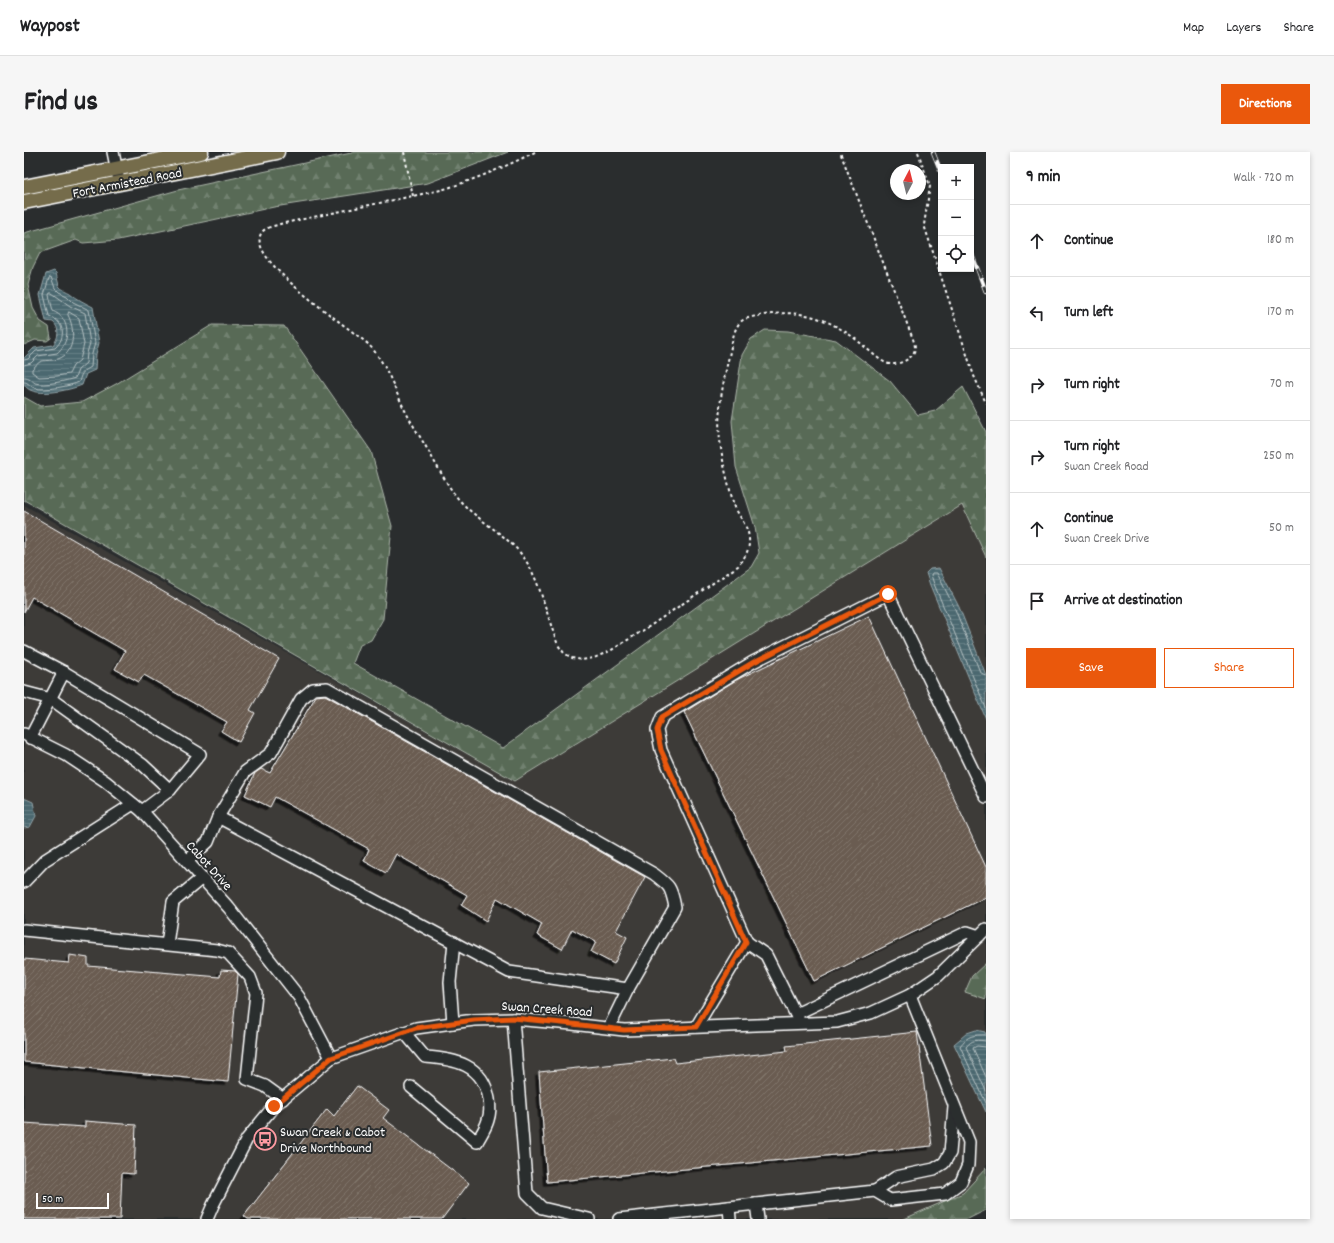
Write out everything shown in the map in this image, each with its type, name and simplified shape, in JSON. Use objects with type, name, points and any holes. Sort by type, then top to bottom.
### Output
[{"type":"main road","name":"Fort Armistead Road","points":[[24,202],[201,152]]},
{"type":"main road","name":"Fort Armistead Road","points":[[24,187],[118,176],[277,152]]},
{"type":"street","points":[[113,152],[118,176]]},
{"type":"street","points":[[982,933],[967,932],[798,1019],[766,955],[746,942],[661,750],[657,730],[662,717],[754,662],[888,594],[986,797]]},
{"type":"street","points":[[24,651],[64,672],[200,754],[170,790],[45,860],[24,882]]},
{"type":"street","points":[[27,736],[50,699],[64,672]]},
{"type":"street","points":[[187,861],[208,842],[218,817],[245,772],[271,753],[301,699],[313,689],[327,688],[654,874],[668,884],[673,894],[676,907],[628,989],[609,1028]]},
{"type":"street","points":[[24,692],[50,699],[143,765],[170,790]]},
{"type":"street","name":"Cabot Drive","points":[[27,736],[66,755],[105,781],[138,808],[229,908],[299,997],[331,1058]]},
{"type":"street","points":[[218,817],[510,972],[628,989]]},
{"type":"street","points":[[167,944],[173,902],[202,878]]},
{"type":"street","points":[[24,930],[167,944],[217,950],[228,953],[250,977],[256,993],[247,1079],[265,1086],[283,1099]]},
{"type":"street","name":"Swan Creek Road","points":[[331,1058],[416,1028],[474,1020],[513,1018],[624,1030],[743,1025],[798,1019],[837,1022],[870,1013],[910,995],[938,976],[982,933]]},
{"type":"street","points":[[453,1023],[450,982],[454,942]]},
{"type":"street","points":[[696,1027],[746,942]]},
{"type":"street","points":[[875,1191],[890,1200],[945,1194],[961,1182],[968,1165],[969,1142],[910,995]]},
{"type":"street","points":[[513,1018],[528,1193],[542,1208],[588,1219]]},
{"type":"street","points":[[404,1032],[425,1057],[449,1059],[467,1066],[481,1077],[487,1089],[490,1103],[488,1120],[476,1142],[412,1087]]},
{"type":"street","points":[[207,1219],[247,1139],[274,1106],[331,1058]]},
{"type":"street","points":[[619,1219],[875,1191],[896,1177],[934,1169],[944,1163],[950,1153],[954,1104]]},
{"type":"street","points":[[756,1204],[758,1219]]},
{"type":"street","points":[[729,1207],[730,1219]]},
{"type":"path","points":[[404,152],[413,196]]},
{"type":"path","points":[[535,152],[513,163],[463,183],[413,196],[280,224],[263,231],[260,237],[260,246],[264,254],[299,291],[369,346],[386,371],[408,416],[453,492],[473,514],[500,534],[522,556],[536,580],[558,645],[564,653],[572,658],[582,660],[594,658],[650,626],[738,566],[746,556],[749,538],[747,529],[735,508],[720,440],[723,382],[733,338],[738,324],[744,320],[754,317],[799,313],[830,323],[851,335],[886,363],[895,364],[902,362],[913,353],[915,347],[913,339],[840,152]]},
{"type":"path","points":[[918,152],[930,186],[924,225],[974,376],[986,403]]},
{"type":"shaded area","points":[[986,490],[986,1210],[968,1219],[24,1219],[24,505],[515,781]]},
{"type":"green space","points":[[356,152],[508,152],[428,183],[274,207],[118,240],[83,243],[76,240],[40,253],[33,267],[28,285],[33,308],[40,321],[49,327],[51,338],[47,341],[35,340],[24,345],[24,233],[178,190]]},
{"type":"green space","points":[[212,325],[284,326],[371,451],[392,526],[383,619],[371,640],[360,645],[353,663],[503,748],[751,567],[759,553],[755,527],[736,467],[732,421],[742,355],[751,339],[765,330],[788,331],[836,340],[890,381],[918,415],[935,411],[963,387],[986,432],[986,557],[962,505],[515,781],[24,500],[24,397],[40,406],[82,402],[116,384]]},
{"type":"green space","points":[[986,963],[986,999],[965,992],[972,976]]},
{"type":"green space","points":[[986,1168],[986,1210],[968,1219],[904,1219],[963,1193]]},
{"type":"water","points":[[54,271],[60,287],[93,307],[99,343],[96,354],[95,370],[86,374],[82,385],[60,391],[33,391],[27,388],[24,383],[24,358],[34,348],[53,345],[57,339],[57,327],[53,322],[46,321],[40,295],[46,274]]},
{"type":"water","points":[[939,568],[959,607],[986,675],[986,719],[926,573],[930,569]]},
{"type":"water","points":[[24,798],[33,802],[36,816],[30,827],[24,828]]},
{"type":"water","points":[[976,1030],[985,1032],[986,1035],[986,1112],[954,1044],[967,1033]]},
{"type":"building","points":[[24,511],[279,659],[250,710],[255,713],[239,742],[221,731],[227,722],[144,675],[139,682],[115,669],[125,651],[32,597],[24,612]]},
{"type":"building","points":[[869,616],[986,867],[986,897],[814,981],[684,712],[736,680]]},
{"type":"building","points":[[325,695],[645,877],[616,931],[627,937],[614,964],[591,952],[596,942],[572,929],[562,949],[537,935],[542,924],[497,898],[486,921],[461,905],[467,895],[396,854],[386,873],[364,861],[369,849],[275,797],[270,807],[245,795],[255,773],[261,769],[270,773],[316,696]]},
{"type":"building","points":[[70,955],[88,958],[88,966],[220,977],[221,970],[235,971],[238,974],[228,1082],[24,1062],[24,959],[69,963]]},
{"type":"building","points":[[917,1032],[932,1146],[547,1182],[539,1072],[673,1058],[675,1063],[787,1051],[786,1046]]},
{"type":"building","points":[[357,1086],[389,1110],[383,1118],[469,1183],[442,1219],[248,1219],[244,1216],[327,1109],[334,1116]]},
{"type":"building","points":[[85,1121],[136,1125],[134,1174],[122,1173],[120,1219],[24,1219],[24,1123],[85,1127]]},
{"type":"railway","points":[[933,152],[938,164]]},
{"type":"railway","points":[[974,260],[986,292]]},
{"type":"place","name":"Swan Creek & Cabot Drive Northbound","points":[[265,1139]]},
{"type":"route","points":[[274,1106],[331,1058],[416,1028],[474,1020],[513,1018],[624,1030],[696,1027],[746,942],[661,750],[657,730],[662,717],[754,662],[888,594]]}]
